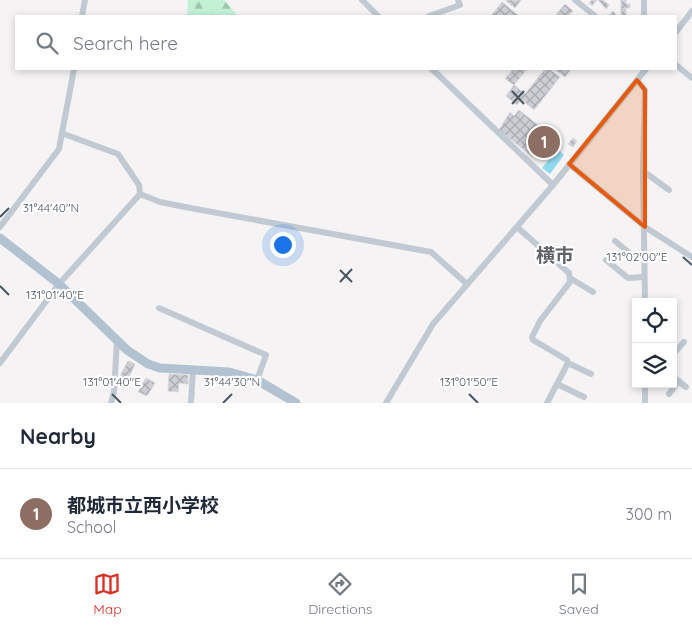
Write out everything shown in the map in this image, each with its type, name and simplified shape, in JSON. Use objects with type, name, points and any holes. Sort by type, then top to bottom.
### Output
[{"type":"main road","points":[[0,238],[59,284],[117,340],[148,364],[160,368],[217,369],[256,380],[296,403]]},
{"type":"street","points":[[82,15],[85,0]]},
{"type":"street","points":[[362,0],[377,15]]},
{"type":"street","points":[[432,15],[460,5],[458,0]]},
{"type":"street","points":[[574,0],[594,15]]},
{"type":"street","points":[[644,0],[644,15]]},
{"type":"street","points":[[677,31],[692,11]]},
{"type":"street","points":[[677,66],[692,78]]},
{"type":"street","points":[[0,227],[52,161],[59,149],[64,134],[74,70]]},
{"type":"street","points":[[434,70],[552,185]]},
{"type":"street","points":[[386,403],[433,324],[517,227],[645,70]]},
{"type":"street","points":[[637,80],[645,90],[643,171],[645,228],[644,298]]},
{"type":"street","points":[[0,363],[59,284],[140,194],[139,185],[118,154],[64,134]]},
{"type":"street","points":[[569,164],[645,228],[692,258]]},
{"type":"street","points":[[643,171],[669,190]]},
{"type":"street","points":[[140,194],[160,202],[185,208],[431,252],[467,284]]},
{"type":"street","points":[[517,227],[568,273],[570,278],[593,292]]},
{"type":"street","points":[[615,241],[633,256],[644,259]]},
{"type":"street","points":[[606,260],[628,278],[644,277]]},
{"type":"street","points":[[570,278],[540,321],[532,340],[567,360],[568,363],[591,374]]},
{"type":"street","points":[[159,308],[266,354],[256,380]]},
{"type":"street","points":[[111,403],[114,392],[117,340]]},
{"type":"street","points":[[677,350],[684,342]]},
{"type":"street","points":[[549,402],[568,363]]},
{"type":"street","points":[[191,403],[193,369]]},
{"type":"street","points":[[677,380],[686,387]]},
{"type":"street","points":[[557,384],[584,396]]},
{"type":"street","points":[[645,388],[645,403]]},
{"type":"street","points":[[670,394],[672,388]]},
{"type":"highlighted area","points":[[637,80],[645,90],[645,227],[569,164]]},
{"type":"green space","points":[[188,0],[224,0],[237,15],[187,15]]},
{"type":"water","points":[[557,149],[564,155],[550,174],[542,168]]},
{"type":"building","points":[[505,0],[521,0],[515,8]]},
{"type":"building","points":[[592,0],[597,0],[592,6],[589,3]]},
{"type":"building","points":[[598,0],[603,0],[609,5],[606,9]]},
{"type":"building","points":[[621,0],[626,0],[626,4],[630,4],[630,8],[626,8],[626,15],[621,15]]},
{"type":"building","points":[[502,2],[518,15],[492,15]]},
{"type":"building","points":[[565,4],[573,11],[569,15],[556,15]]},
{"type":"building","points":[[512,70],[526,70],[514,85],[505,79]]},
{"type":"building","points":[[544,70],[550,70],[560,77],[534,110],[521,99],[517,105],[506,96],[514,85],[525,94]]},
{"type":"building","points":[[555,70],[570,70],[565,77]]},
{"type":"building","points":[[519,110],[552,136],[533,157],[499,130],[510,112],[514,116]]},
{"type":"building","points":[[573,138],[577,141],[573,147],[568,144]]},
{"type":"building","points":[[543,150],[547,153],[542,159],[538,156]]},
{"type":"building","points":[[128,361],[135,364],[127,382],[119,378]]},
{"type":"building","points":[[169,374],[188,375],[188,384],[179,383],[178,392],[168,391]]},
{"type":"building","points":[[146,378],[155,383],[147,396],[138,392]]},
{"type":"place","name":"都城市立西小学校","points":[[544,142]]},
{"type":"district","name":"横市","points":[[555,255]]}]
